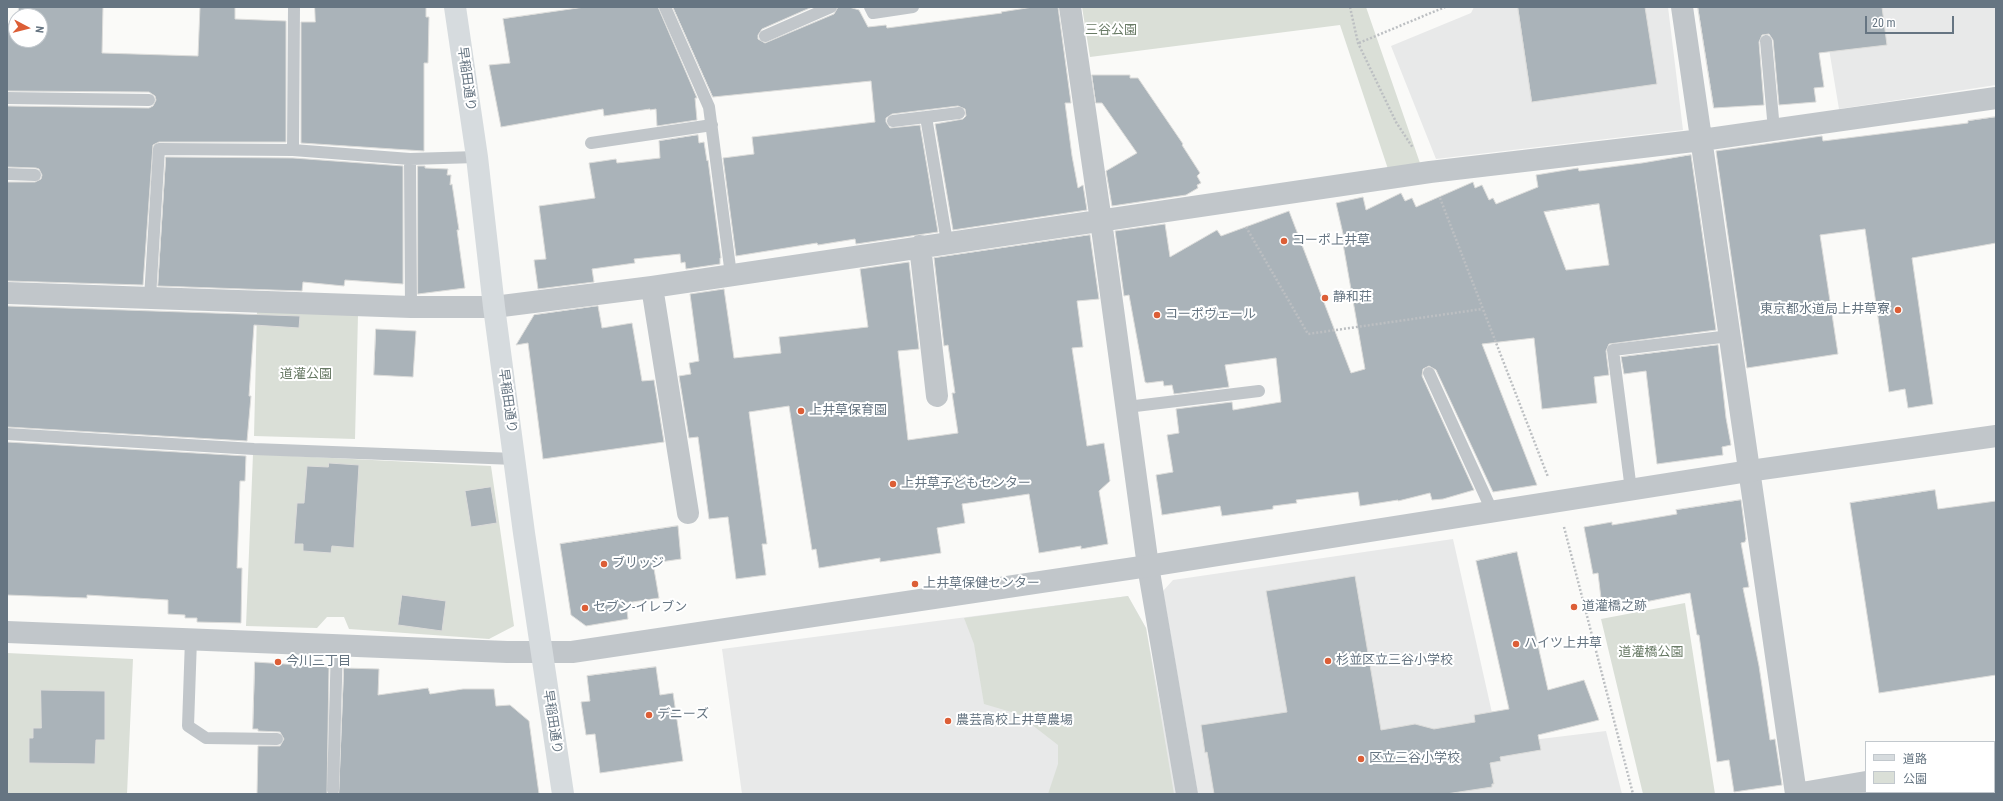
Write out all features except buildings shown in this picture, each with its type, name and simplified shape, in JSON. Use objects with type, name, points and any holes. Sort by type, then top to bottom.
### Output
[{"type":"main road","name":"早稲田通り","points":[[455,7],[477,157],[494,307],[514,459],[563,794]]},
{"type":"street","points":[[1070,7],[1148,566],[1187,794]]},
{"type":"street","points":[[1682,7],[1796,794],[1865,782]]},
{"type":"street","points":[[7,293],[411,307],[494,307],[652,287],[947,242],[1101,221],[1430,172],[1702,140],[1996,98]]},
{"type":"street","points":[[920,246],[937,396]]},
{"type":"street","points":[[652,287],[688,513]]},
{"type":"street","points":[[7,632],[542,653],[579,650],[1148,566],[1493,513],[1749,471],[1996,436]]},
{"type":"lane","points":[[294,7],[294,150]]},
{"type":"lane","points":[[665,7],[709,107],[731,275]]},
{"type":"lane","points":[[766,36],[831,7]]},
{"type":"lane","points":[[870,7],[873,13],[913,7]]},
{"type":"lane","points":[[1766,41],[1774,130]]},
{"type":"lane","points":[[7,98],[149,100]]},
{"type":"lane","points":[[893,121],[959,113]]},
{"type":"lane","points":[[926,117],[947,242]]},
{"type":"lane","points":[[591,143],[712,125]]},
{"type":"lane","points":[[150,298],[159,149],[294,150],[410,159],[477,157]]},
{"type":"lane","points":[[410,159],[411,307]]},
{"type":"lane","points":[[7,174],[35,175]]},
{"type":"lane","points":[[1632,490],[1613,350],[1730,336]]},
{"type":"lane","points":[[1429,373],[1493,513]]},
{"type":"lane","points":[[1127,407],[1259,391]]},
{"type":"lane","points":[[7,434],[254,449],[514,459]]},
{"type":"lane","points":[[191,640],[188,726],[206,738],[277,739]]},
{"type":"lane","points":[[333,790],[337,645]]},
{"type":"path","points":[[1350,7],[1358,43],[1396,122],[1430,172]]},
{"type":"path","points":[[1358,43],[1445,7]]},
{"type":"path","points":[[1232,202],[1308,334],[1482,309]]},
{"type":"shaded area","points":[[1474,7],[1668,7],[1683,130],[1436,159],[1391,46],[1471,13]]},
{"type":"shaded area","points":[[1822,7],[1996,7],[1996,85],[1839,109]]},
{"type":"shaded area","name":"杉並区立三谷小学校","points":[[1453,539],[1499,744],[1606,731],[1622,794],[1198,794],[1163,591],[1173,580]]},
{"type":"shaded area","name":"農芸高校上井草農場","points":[[1128,596],[1146,628],[1177,794],[742,794],[722,649]]},
{"type":"green space","name":"三谷公園","points":[[1082,7],[1366,7],[1421,166],[1389,172],[1340,25],[1090,57]]},
{"type":"green space","name":"道灌公園","points":[[257,311],[358,315],[355,439],[254,436]]},
{"type":"green space","points":[[253,454],[491,466],[514,626],[489,639],[349,629],[344,617],[327,617],[317,628],[246,626]]},
{"type":"green space","points":[[1128,596],[1146,628],[1174,794],[1048,794],[1058,764],[1058,745],[1018,714],[984,704],[974,644],[964,618]]},
{"type":"green space","name":"道灌橋公園","points":[[1685,603],[1715,794],[1643,794],[1601,619]]},
{"type":"green space","points":[[7,653],[133,659],[127,794],[7,794]]},
{"type":"place","name":"コーポ上井草","points":[[1284,241]]},
{"type":"place","name":"静和荘","points":[[1325,298]]},
{"type":"place","name":"東京都水道局上井草寮","points":[[1898,310]]},
{"type":"place","name":"コーポヴェール","points":[[1157,315]]},
{"type":"place","name":"上井草保育園","points":[[801,411]]},
{"type":"place","name":"上井草子どもセンター","points":[[893,484]]},
{"type":"place","name":"ブリッジ","points":[[604,564]]},
{"type":"place","name":"上井草保健センター","points":[[915,584]]},
{"type":"place","name":"道灌橋之跡","points":[[1574,607]]},
{"type":"place","name":"セブン-イレブン","points":[[585,608]]},
{"type":"place","name":"ハイツ上井草","points":[[1516,644]]},
{"type":"place","name":"杉並区立三谷小学校","points":[[1328,661]]},
{"type":"place","name":"今川三丁目","points":[[278,662]]},
{"type":"place","name":"デニーズ","points":[[649,715]]},
{"type":"place","name":"農芸高校上井草農場","points":[[948,721]]},
{"type":"place","name":"区立三谷小学校","points":[[1361,759]]}]
